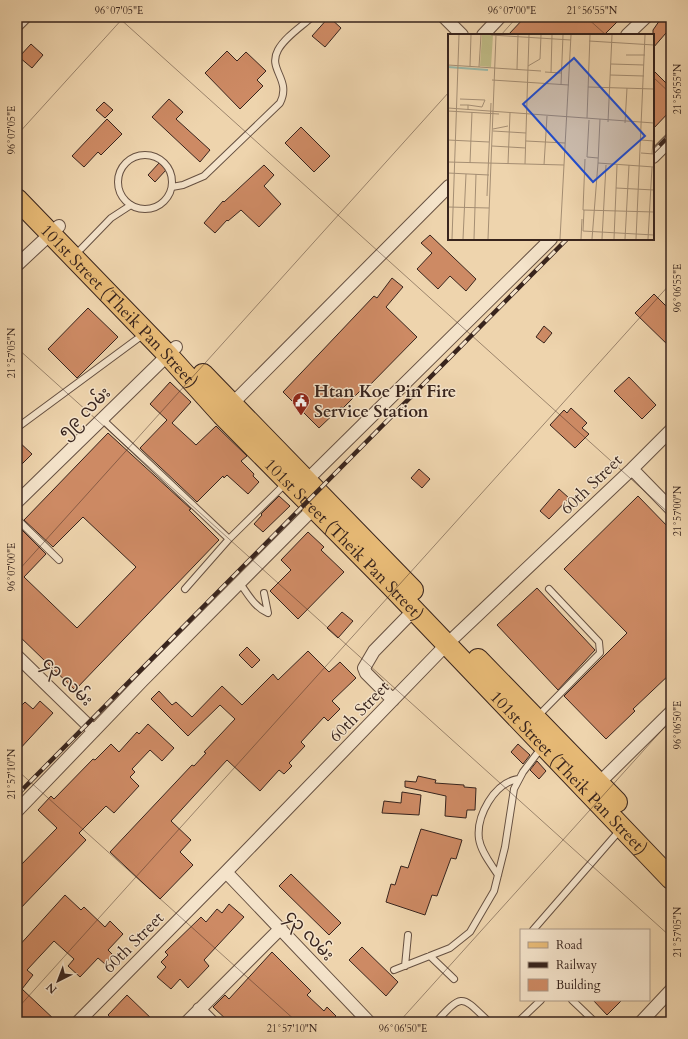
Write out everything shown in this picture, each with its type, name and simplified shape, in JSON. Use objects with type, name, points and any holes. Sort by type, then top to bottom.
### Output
[{"type":"main road","name":"101st Street (Theik Pan Street)","points":[[17,183],[54,230],[146,332],[172,351]]},
{"type":"main road","name":"101st Street (Theik Pan Street)","points":[[17,199],[54,230],[82,249],[172,351],[227,409],[287,482],[314,508],[362,547]]},
{"type":"main road","name":"101st Street (Theik Pan Street)","points":[[227,409],[307,480],[362,547],[531,724],[594,788],[671,859]]},
{"type":"main road","name":"101st Street (Theik Pan Street)","points":[[396,582],[414,610],[451,640]]},
{"type":"main road","name":"101st Street (Theik Pan Street)","points":[[531,724],[543,746],[594,788],[623,828],[671,879]]},
{"type":"street","points":[[17,25],[25,17]]},
{"type":"street","points":[[444,17],[461,34]]},
{"type":"street","points":[[484,34],[500,17]]},
{"type":"street","points":[[628,34],[646,17]]},
{"type":"street","points":[[654,156],[671,139]]},
{"type":"street","points":[[227,409],[448,187]]},
{"type":"street","points":[[17,265],[54,230]]},
{"type":"street","points":[[307,480],[551,240]]},
{"type":"street","name":"၅၉ လမ်း","points":[[17,502],[101,418],[172,351]]},
{"type":"street","name":"60th Street","points":[[78,1022],[451,640],[632,469],[671,430]]},
{"type":"street","points":[[632,469],[671,509]]},
{"type":"street","points":[[17,812],[239,582],[314,508]]},
{"type":"street","points":[[393,700],[366,674],[364,668],[374,651],[414,610]]},
{"type":"street","name":"၄၃ လမ်း","points":[[17,656],[94,731]]},
{"type":"street","points":[[594,788],[671,712]]},
{"type":"street","name":"၄၃ လမ်း","points":[[226,872],[369,1022]]},
{"type":"street","points":[[186,1022],[281,928]]},
{"type":"street","points":[[641,1022],[671,990]]},
{"type":"street","points":[[199,1009],[212,1022]]},
{"type":"lane","points":[[172,187],[183,185],[204,176],[280,103],[284,95],[284,88],[274,62],[277,50],[312,17]]},
{"type":"lane","points":[[146,154],[157,157],[166,165],[172,175],[172,187],[168,197],[161,204],[151,208],[141,209],[131,205],[122,197],[118,186],[119,174],[124,164],[134,156],[146,154]]},
{"type":"lane","points":[[82,249],[111,218],[131,205]]},
{"type":"lane","points":[[18,427],[146,332]]},
{"type":"lane","points":[[101,418],[229,539]]},
{"type":"lane","points":[[185,589],[229,539],[287,482]]},
{"type":"lane","points":[[17,519],[59,560]]},
{"type":"lane","points":[[239,582],[254,604],[268,613],[264,593]]},
{"type":"lane","points":[[531,724],[600,654],[599,642],[549,589]]},
{"type":"lane","points":[[394,970],[450,948],[470,932],[494,891],[505,847],[514,789],[518,779],[543,746]]},
{"type":"lane","points":[[498,875],[481,845],[479,839],[480,823],[488,804],[499,789],[507,782],[518,779]]},
{"type":"lane","points":[[533,929],[623,828]]},
{"type":"lane","points":[[405,966],[408,935]]},
{"type":"lane","points":[[430,956],[454,979]]},
{"type":"lane","points":[[436,1022],[454,1003],[460,1000],[468,1001],[489,1022]]},
{"type":"lane","points":[[518,1022],[540,1001]]},
{"type":"lane","points":[[573,1001],[595,1022]]},
{"type":"building","points":[[329,17],[341,28],[325,47],[312,36]]},
{"type":"building","points":[[525,17],[622,17],[605,34],[509,34]]},
{"type":"building","points":[[662,17],[671,17],[671,38],[666,33],[654,47],[653,30]]},
{"type":"building","points":[[31,44],[43,55],[32,68],[19,57]]},
{"type":"building","points":[[227,51],[237,61],[246,52],[266,71],[257,80],[263,86],[240,109],[205,73]]},
{"type":"building","points":[[654,71],[666,83],[671,77],[671,110],[654,128]]},
{"type":"building","points":[[169,99],[183,112],[176,119],[210,150],[200,162],[152,117]]},
{"type":"building","points":[[104,102],[113,110],[105,118],[96,110]]},
{"type":"building","points":[[107,119],[122,134],[101,155],[98,152],[84,167],[72,156]]},
{"type":"building","points":[[301,127],[330,156],[314,172],[285,143]]},
{"type":"building","points":[[159,163],[166,170],[155,182],[148,175]]},
{"type":"building","points":[[264,165],[274,175],[264,186],[281,204],[259,227],[241,210],[228,221],[227,220],[215,233],[204,223],[223,201],[224,202]]},
{"type":"building","points":[[430,235],[476,279],[466,291],[450,276],[438,289],[417,269],[432,253],[421,243]]},
{"type":"building","points":[[392,278],[403,287],[386,307],[417,337],[363,392],[361,390],[343,408],[341,407],[319,428],[283,392],[374,296],[377,298]]},
{"type":"building","points":[[654,294],[671,311],[671,348],[635,313]]},
{"type":"building","points":[[88,308],[118,337],[77,378],[48,349]]},
{"type":"building","points":[[544,326],[552,333],[544,343],[536,337]]},
{"type":"building","points":[[629,377],[656,405],[642,419],[614,391]]},
{"type":"building","points":[[170,382],[191,402],[172,423],[196,445],[216,426],[247,456],[241,461],[254,474],[253,476],[259,482],[248,494],[227,475],[224,478],[223,476],[197,502],[140,448],[167,420],[150,404]]},
{"type":"building","points":[[571,408],[587,423],[582,428],[589,434],[575,448],[550,425],[564,410],[567,413]]},
{"type":"building","points":[[108,433],[191,509],[189,510],[219,540],[75,690],[17,634],[17,528],[18,526],[46,554],[24,577],[77,628],[136,567],[83,517],[53,547],[24,520]]},
{"type":"building","points":[[17,440],[32,454],[17,469]]},
{"type":"building","points":[[419,469],[430,479],[422,488],[411,478]]},
{"type":"building","points":[[559,489],[569,498],[549,519],[540,511]]},
{"type":"building","points":[[279,496],[290,506],[263,532],[254,524],[262,515],[261,514]]},
{"type":"building","points":[[638,496],[671,530],[671,673],[633,709],[635,711],[606,739],[564,696],[627,633],[564,569]]},
{"type":"building","points":[[308,532],[324,547],[321,550],[344,572],[298,619],[270,591],[291,570],[281,560]]},
{"type":"building","points":[[537,588],[595,650],[558,690],[497,625]]},
{"type":"building","points":[[342,612],[353,621],[338,638],[327,628]]},
{"type":"building","points":[[247,647],[260,660],[252,668],[239,655]]},
{"type":"building","points":[[308,651],[329,672],[340,662],[356,678],[332,701],[340,709],[328,721],[324,717],[301,742],[305,746],[289,763],[292,766],[284,774],[279,770],[260,791],[227,760],[171,821],[191,840],[180,852],[193,865],[160,899],[110,852],[192,765],[194,766],[206,753],[204,752],[235,719],[220,705],[188,736],[151,699],[159,691],[172,705],[176,702],[192,717],[222,686],[242,705],[273,674],[278,680]]},
{"type":"building","points":[[40,701],[53,713],[17,752],[17,710],[25,702],[33,709]]},
{"type":"building","points":[[148,724],[174,748],[162,761],[150,750],[132,769],[135,772],[130,777],[139,786],[114,813],[106,806],[79,833],[86,840],[17,912],[17,869],[57,828],[38,810],[51,796],[54,799],[93,759],[95,760],[111,744],[119,752],[137,732],[139,734]]},
{"type":"building","points":[[518,744],[530,755],[523,764],[511,752]]},
{"type":"building","points":[[537,761],[546,771],[539,779],[530,770]]},
{"type":"building","points":[[418,776],[436,780],[435,783],[464,785],[464,787],[476,788],[475,810],[467,810],[466,818],[445,816],[446,796],[405,787],[405,781],[416,782]]},
{"type":"building","points":[[402,792],[421,795],[419,815],[382,813],[384,801],[401,803]]},
{"type":"building","points":[[421,829],[462,840],[456,859],[451,858],[437,896],[432,895],[425,915],[386,902],[391,884],[395,885],[401,866],[408,868]]},
{"type":"building","points":[[291,874],[341,923],[329,935],[279,886]]},
{"type":"building","points":[[65,895],[81,910],[84,907],[105,927],[110,921],[123,934],[108,950],[113,955],[105,964],[98,958],[80,977],[68,966],[74,959],[54,941],[27,970],[33,975],[22,989],[57,1022],[17,1022],[17,948]]},
{"type":"building","points":[[229,904],[244,917],[204,960],[209,966],[188,988],[180,979],[171,989],[157,977],[166,967],[161,962],[168,955],[165,952],[201,917],[206,922],[217,909],[222,913]]},
{"type":"building","points":[[362,947],[398,982],[386,996],[349,960]]},
{"type":"building","points":[[272,952],[311,991],[307,995],[324,1011],[327,1007],[336,1016],[333,1019],[336,1022],[229,1022],[213,1007],[225,995],[229,999]]},
{"type":"building","points":[[127,995],[155,1022],[115,1022],[108,1015]]},
{"type":"building","points":[[594,1001],[621,1001],[607,1015]]},
{"type":"railway","points":[[654,151],[671,134]]},
{"type":"railway","points":[[17,795],[566,240]]},
{"type":"place","name":"Htan Koe Pin Fire Service Station","points":[[301,416]]}]
